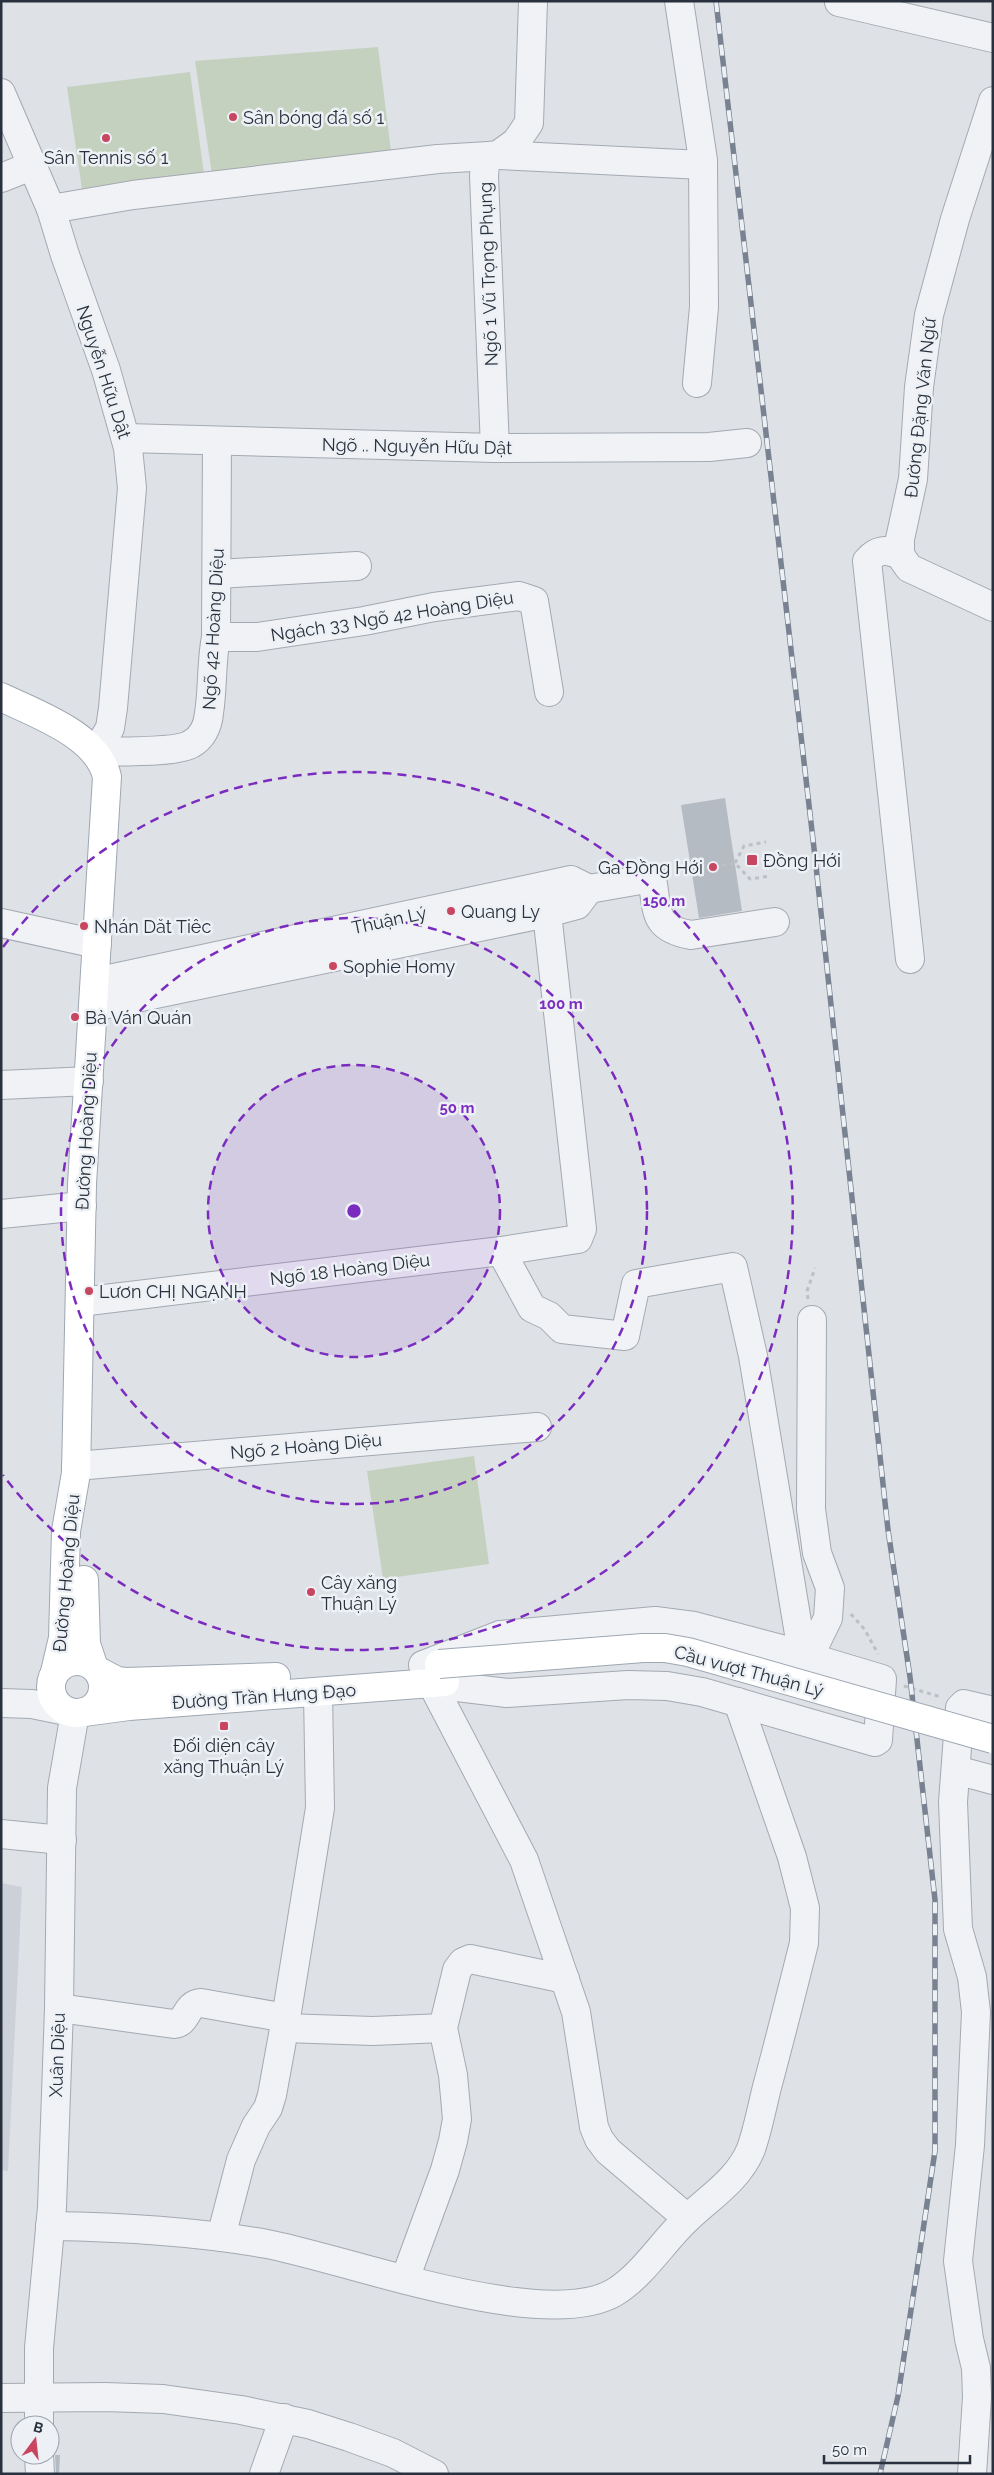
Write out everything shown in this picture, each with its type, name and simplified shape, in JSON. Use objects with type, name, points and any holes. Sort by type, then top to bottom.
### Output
[{"type":"main road","points":[[1,697],[50,720],[96,752]]},
{"type":"main road","name":"Đường Hoàng Diệu","points":[[53,1676],[63,1638],[66,1531],[76,1469],[82,1206],[106,777],[105,767],[96,752]]},
{"type":"main road","name":"Đường Hoàng Diệu","points":[[76,1469],[84,1532],[86,1644],[96,1668]]},
{"type":"main road","name":"Cầu vượt Thuận Lý","points":[[435,1674],[643,1648],[665,1648],[688,1652],[993,1739]]},
{"type":"main road","points":[[96,1668],[104,1687],[102,1695],[92,1708],[75,1712],[53,1698],[53,1676],[61,1665],[77,1660],[96,1668],[116,1680],[137,1683],[435,1674],[661,1664],[686,1669],[993,1757]]},
{"type":"main road","name":"Đường Trần Hưng Đạo","points":[[75,1712],[129,1706],[318,1693],[435,1674]]},
{"type":"street","name":"Ngõ 1 Vũ Trọng Phụng","points":[[495,448],[485,164],[516,142],[529,124],[533,1]]},
{"type":"street","points":[[679,1],[703,166],[704,307],[697,384]]},
{"type":"street","points":[[839,2],[993,38]]},
{"type":"street","name":"Nguyễn Hữu Dật","points":[[1,93],[34,165],[51,209],[65,255],[106,370],[126,438],[132,488],[113,708],[110,728],[96,752]]},
{"type":"street","name":"Đường Đặng Văn Ngữ","points":[[900,555],[900,539],[913,479],[919,387],[929,314],[993,101]]},
{"type":"street","points":[[51,209],[173,190],[438,158],[494,156],[703,166]]},
{"type":"street","points":[[1,178],[34,165]]},
{"type":"street","name":"Ngõ .. Nguyễn Hữu Dật","points":[[126,438],[495,448],[709,447],[746,443]]},
{"type":"street","name":"Ngõ 42 Hoàng Diệu","points":[[96,752],[176,748],[190,745],[205,731],[209,714],[212,655],[216,637],[218,441]]},
{"type":"street","points":[[910,959],[867,562],[874,553],[881,550],[900,555],[909,568],[993,607]]},
{"type":"street","points":[[218,574],[357,566]]},
{"type":"street","name":"Ngách 33 Ngõ 42 Hoàng Diệu","points":[[216,637],[257,637],[364,621],[434,607],[520,596],[534,601],[549,692]]},
{"type":"street","points":[[589,890],[652,878],[660,922],[673,931],[691,935],[775,922]]},
{"type":"street","name":"Thuận Lý","points":[[571,880],[589,890],[577,905],[547,913],[94,994],[571,880]]},
{"type":"street","name":"Ngõ 18 Hoàng Diệu","points":[[80,1302],[502,1251],[578,1239],[582,1229],[547,913]]},
{"type":"street","points":[[1,923],[98,944]]},
{"type":"street","points":[[1,1085],[89,1080]]},
{"type":"street","points":[[1,1214],[82,1206]]},
{"type":"street","points":[[502,1251],[532,1308],[549,1316],[562,1329],[624,1336],[636,1284],[733,1267],[753,1356],[803,1655]]},
{"type":"street","points":[[803,1655],[828,1618],[830,1588],[817,1553],[811,1509],[812,1320]]},
{"type":"street","name":"Ngõ 2 Hoàng Diệu","points":[[76,1469],[537,1427]]},
{"type":"street","points":[[655,1621],[694,1626],[803,1655],[882,1680],[878,1740],[875,1742],[702,1692],[667,1686],[628,1685],[506,1693],[435,1674],[500,1635],[655,1621]]},
{"type":"street","points":[[435,1674],[524,1860],[581,2032],[594,2127],[599,2139],[608,2151],[686,2218]]},
{"type":"street","points":[[1,1702],[30,1694],[53,1676]]},
{"type":"street","points":[[221,2236],[240,2160],[252,2134],[268,2108],[272,2095],[285,2023],[320,1808],[318,1693]]},
{"type":"street","points":[[1,1702],[32,1704],[75,1712]]},
{"type":"street","points":[[50,2226],[123,2227],[221,2236],[270,2245],[430,2287],[538,2305],[590,2301],[614,2292],[640,2270],[686,2218],[726,2185],[750,2151],[804,1942],[805,1908],[792,1857],[738,1702]]},
{"type":"street","points":[[972,2474],[977,2397],[976,2368],[983,2349],[958,2261],[970,2145],[984,2060],[972,1977],[958,1929],[953,1802],[958,1715],[964,1704],[993,1711]]},
{"type":"street","name":"Xuân Diệu","points":[[38,2415],[39,2348],[50,2226],[59,2008],[62,1788],[75,1712]]},
{"type":"street","points":[[956,1770],[993,1780]]},
{"type":"street","points":[[1,1834],[62,1840]]},
{"type":"street","points":[[405,2280],[454,2141],[457,2118],[453,2076],[443,2028],[457,1970],[463,1962],[470,1959],[565,1979]]},
{"type":"street","points":[[59,2008],[179,2024],[184,2020],[189,2008],[194,2004],[200,2003],[285,2023],[361,2031],[443,2028]]},
{"type":"street","points":[[1,2398],[163,2399],[284,2418],[375,2446],[434,2474]]},
{"type":"street","points":[[264,2474],[284,2418]]},
{"type":"path","points":[[735,863],[744,846],[766,842]]},
{"type":"path","points":[[735,863],[750,879],[770,876]]},
{"type":"path","points":[[652,878],[735,863]]},
{"type":"path","points":[[812,1320],[807,1291],[815,1268]]},
{"type":"path","points":[[830,1588],[865,1630],[878,1653],[882,1680],[964,1704]]},
{"type":"shaded area","points":[[1,1883],[22,1887],[8,2171],[1,2170]]},
{"type":"green space","points":[[378,47],[392,159],[213,181],[195,61]]},
{"type":"green space","points":[[190,72],[205,181],[83,196],[67,87]]},
{"type":"green space","points":[[474,1456],[489,1564],[383,1579],[367,1471]]},
{"type":"building","name":"Ga Đồng Hới","points":[[725,798],[742,911],[699,918],[681,805]]},
{"type":"building","points":[[56,2465],[59,2465],[59,2474],[56,2474]]},
{"type":"railway","points":[[716,1],[815,857],[888,1530],[910,1677],[935,1900],[935,2151],[898,2396],[880,2474]]},
{"type":"place","name":"Sân bóng đá số 1","points":[[233,117]]},
{"type":"place","name":"Sân Tennis số 1","points":[[106,138]]},
{"type":"place","name":"Đồng Hới","points":[[752,860]]},
{"type":"place","name":"Ga Đồng Hới","points":[[713,867]]},
{"type":"place","name":"Quang Ly","points":[[451,911]]},
{"type":"place","name":"Nhán Dăt Tiêc","points":[[84,926]]},
{"type":"place","name":"Sophie Homy","points":[[333,966]]},
{"type":"place","name":"Bà Ván Quán","points":[[75,1017]]},
{"type":"place","name":"Lươn CHỊ NGẠNH","points":[[89,1291]]},
{"type":"place","name":"Cây xăng Thuận Lý","points":[[311,1592]]},
{"type":"place","name":"Đối diện cây xăng Thuận Lý","points":[[224,1726]]}]
